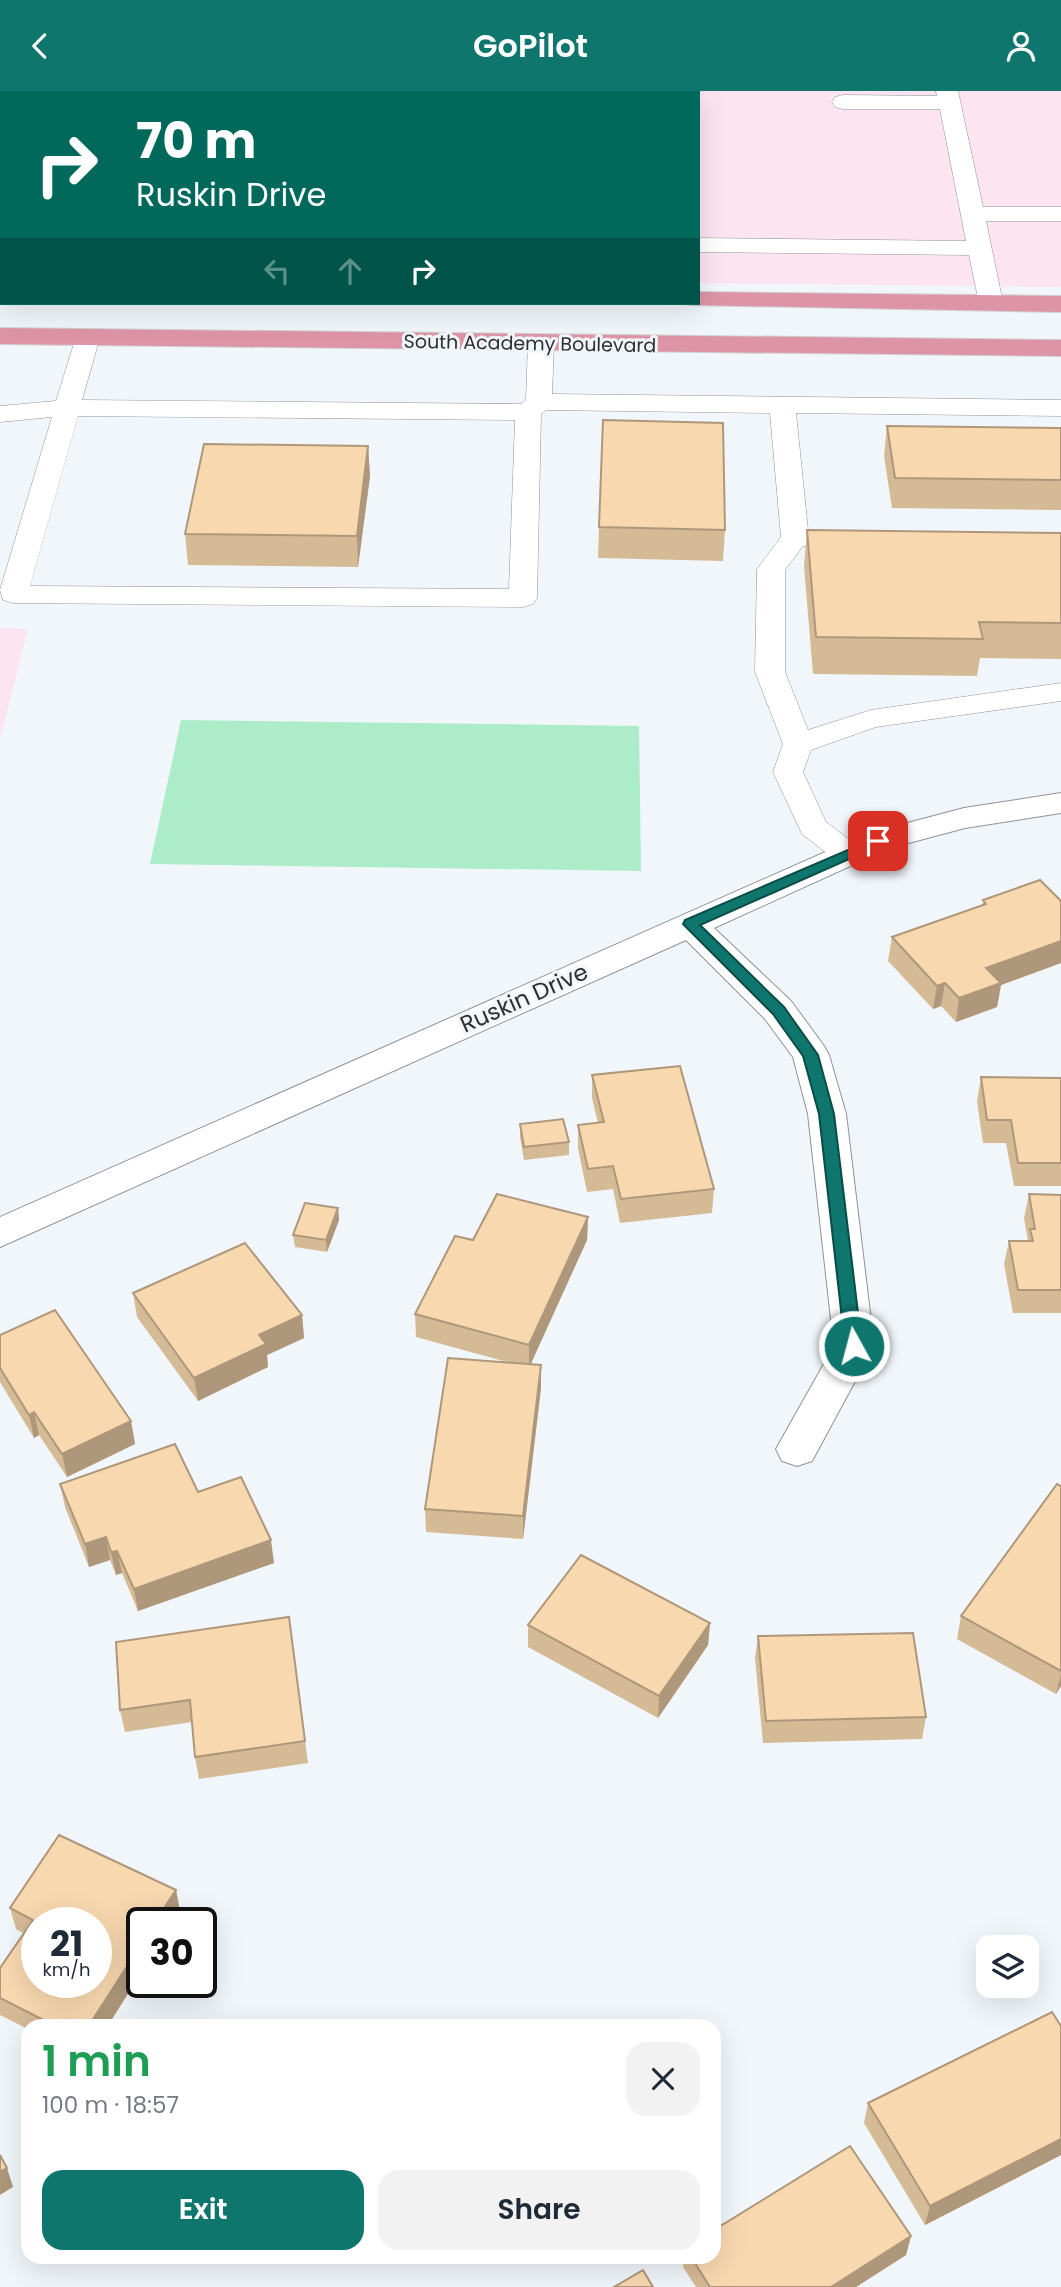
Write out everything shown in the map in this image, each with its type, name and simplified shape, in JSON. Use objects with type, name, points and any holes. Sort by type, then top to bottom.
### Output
[{"type":"highway","points":[[700,300],[1061,304]]},
{"type":"highway","name":"South Academy Boulevard","points":[[0,336],[1061,348]]},
{"type":"street","name":"Ruskin Drive","points":[[0,1233],[878,841],[964,818],[1061,803]]},
{"type":"street","points":[[690,924],[778,1010],[811,1055],[827,1114],[854,1346],[797,1449]]},
{"type":"lane","points":[[844,102],[948,97],[991,303]]},
{"type":"lane","points":[[971,214],[1061,214]]},
{"type":"lane","points":[[700,245],[978,248]]},
{"type":"lane","points":[[88,337],[13,594],[523,598],[534,407],[541,343]]},
{"type":"lane","points":[[0,414],[67,408],[782,405],[1061,408]]},
{"type":"lane","points":[[782,405],[794,538],[771,569],[770,672],[798,744],[788,772],[813,827],[848,854]]},
{"type":"lane","points":[[794,538],[888,539]]},
{"type":"lane","points":[[798,744],[871,719],[1061,692]]},
{"type":"shaded area","points":[[700,91],[1061,91],[1061,287],[700,283]]},
{"type":"shaded area","points":[[0,628],[28,629],[0,739]]},
{"type":"green space","points":[[181,720],[639,726],[641,871],[150,864]]},
{"type":"building","points":[[603,420],[723,423],[725,530],[599,527]]},
{"type":"building","points":[[887,426],[1061,428],[1061,480],[895,478]]},
{"type":"building","points":[[204,444],[368,446],[357,536],[185,534]]},
{"type":"building","points":[[807,530],[1061,533],[1061,623],[979,622],[983,639],[816,637]]},
{"type":"building","points":[[1040,880],[1061,901],[1061,941],[986,968],[1001,983],[959,998],[945,983],[937,986],[892,937],[986,904],[983,900]]},
{"type":"building","points":[[680,1066],[714,1189],[621,1199],[613,1166],[588,1169],[578,1125],[604,1122],[592,1075]]},
{"type":"building","points":[[981,1077],[1061,1078],[1061,1163],[1018,1163],[1011,1120],[987,1120]]},
{"type":"building","points":[[563,1119],[569,1142],[524,1147],[520,1124]]},
{"type":"building","points":[[497,1194],[588,1217],[529,1345],[415,1314],[455,1236],[473,1240]]},
{"type":"building","points":[[1029,1194],[1061,1195],[1061,1290],[1018,1290],[1009,1241],[1033,1241],[1030,1229],[1035,1229]]},
{"type":"building","points":[[305,1203],[338,1208],[326,1240],[293,1235]]},
{"type":"building","points":[[245,1243],[302,1315],[259,1335],[266,1344],[194,1378],[133,1293]]},
{"type":"building","points":[[55,1310],[131,1421],[62,1454],[34,1412],[29,1415],[0,1368],[0,1335]]},
{"type":"building","points":[[448,1358],[541,1365],[523,1516],[425,1509]]},
{"type":"building","points":[[175,1444],[198,1492],[241,1477],[271,1540],[134,1589],[117,1551],[111,1552],[106,1537],[85,1544],[60,1484]]},
{"type":"building","points":[[1057,1484],[1061,1486],[1061,1671],[961,1616]]},
{"type":"building","points":[[581,1555],[710,1623],[659,1696],[528,1625]]},
{"type":"building","points":[[289,1617],[305,1741],[195,1757],[190,1700],[120,1710],[116,1642]]},
{"type":"building","points":[[913,1633],[926,1717],[766,1721],[758,1636]]},
{"type":"building","points":[[59,1835],[176,1890],[165,1907],[126,1907],[126,1968],[112,1990],[112,1907],[21,1907],[21,1914],[10,1908]]},
{"type":"building","points":[[21,1937],[21,1998],[107,1998],[93,2019],[41,2019],[0,1998],[0,1968]]},
{"type":"building","points":[[1052,2012],[1061,2026],[1061,2139],[930,2206],[868,2103]]},
{"type":"building","points":[[850,2146],[911,2236],[831,2287],[710,2287],[695,2264],[721,2264],[721,2226]]},
{"type":"building","points":[[0,2155],[7,2168],[0,2172]]},
{"type":"building","points":[[643,2270],[653,2287],[614,2287]]},
{"type":"route","points":[[854,1346],[827,1114],[811,1055],[778,1010],[690,924],[878,841]]}]
